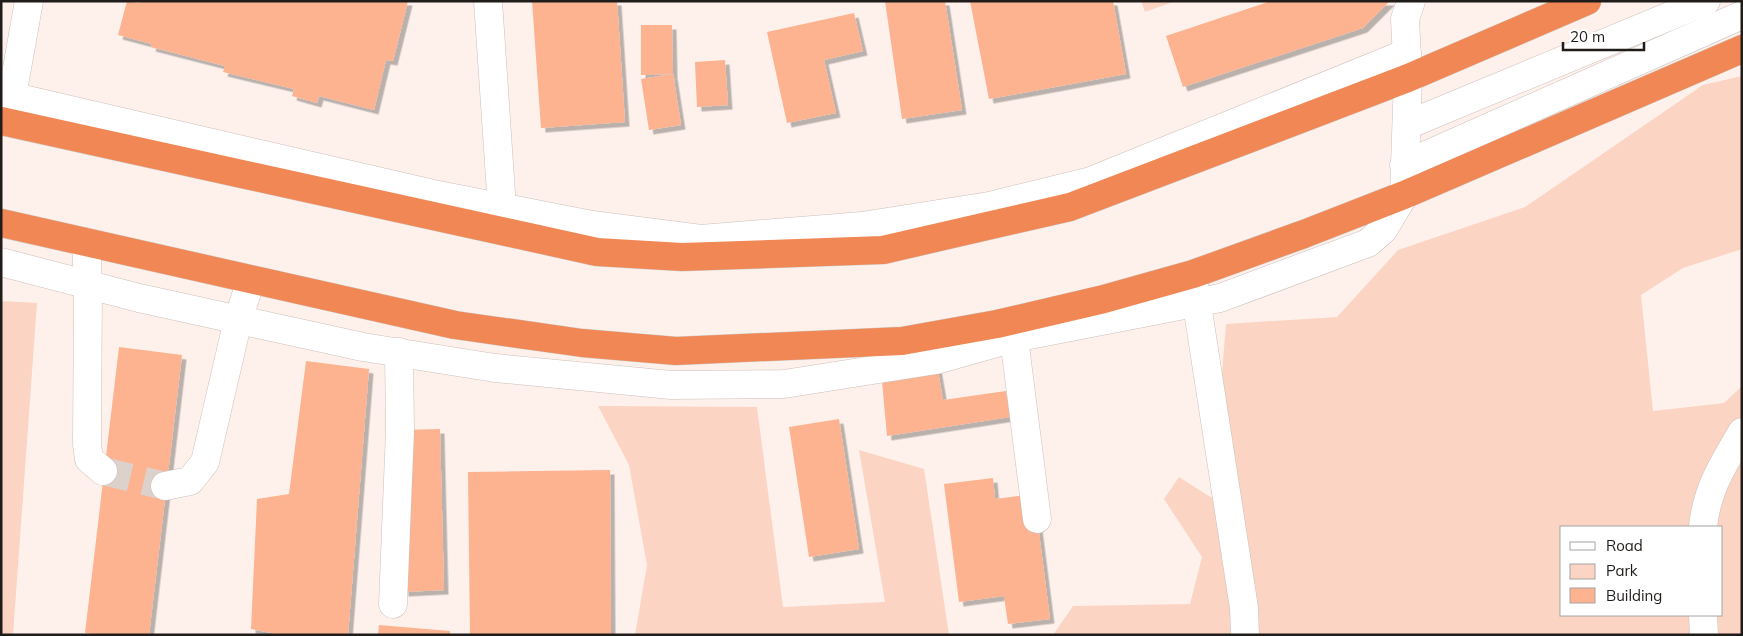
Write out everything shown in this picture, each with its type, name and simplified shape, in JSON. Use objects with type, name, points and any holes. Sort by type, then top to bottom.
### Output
[{"type":"highway","points":[[6,108],[597,252],[682,258],[883,250],[1070,207],[1407,65],[1587,1]]},
{"type":"highway","points":[[1,223],[455,325],[582,343],[676,351],[902,341],[997,324],[1104,299],[1193,274],[1404,195],[1742,49]]},
{"type":"street","points":[[29,1],[6,108],[592,225],[701,239],[862,226],[989,206],[1091,180],[1407,65]]},
{"type":"street","points":[[488,1],[502,208]]},
{"type":"street","points":[[1,262],[140,298],[238,320],[364,347],[495,368],[671,385],[784,384],[936,360],[1014,338],[1220,298],[1368,243],[1383,230],[1404,195],[1407,125],[1405,19],[1411,1]]},
{"type":"street","points":[[1407,125],[1706,1]]},
{"type":"street","points":[[1404,165],[1742,16]]},
{"type":"street","points":[[86,242],[88,284],[87,444],[89,459],[103,471]]},
{"type":"street","points":[[1193,274],[1244,622]]},
{"type":"street","points":[[165,486],[190,481],[205,462],[238,320],[251,280]]},
{"type":"street","points":[[1014,338],[1037,519]]},
{"type":"street","points":[[393,604],[400,430],[399,352]]},
{"type":"street","points":[[1703,526],[1705,506],[1718,472],[1742,432]]},
{"type":"street","points":[[1703,616],[1704,635]]},
{"type":"green space","points":[[1141,1],[1176,1],[1145,12]]},
{"type":"green space","points":[[1742,76],[1742,249],[1683,268],[1641,295],[1653,411],[1724,403],[1742,386],[1742,635],[1053,635],[1073,606],[1190,604],[1202,557],[1164,499],[1179,477],[1212,498],[1226,324],[1337,317],[1398,250],[1525,207],[1703,85]]},
{"type":"green space","points":[[1,301],[37,303],[13,635],[1,635]]},
{"type":"green space","points":[[598,406],[757,407],[783,607],[885,602],[859,450],[924,469],[949,635],[635,635],[647,565],[629,465]]},
{"type":"building","points":[[127,1],[139,3],[140,1],[408,1],[393,61],[386,60],[374,110],[319,96],[317,103],[292,96],[294,89],[223,72],[225,66],[151,47],[152,44],[118,35]]},
{"type":"building","points":[[532,1],[617,1],[625,122],[541,128]]},
{"type":"building","points":[[885,1],[945,1],[962,110],[902,119]]},
{"type":"building","points":[[970,1],[1113,1],[1126,74],[989,99]]},
{"type":"building","points":[[1271,1],[1390,1],[1363,28],[1183,87],[1166,36]]},
{"type":"building","points":[[854,13],[863,51],[824,60],[836,113],[787,123],[767,32]]},
{"type":"building","points":[[641,25],[672,25],[673,74],[641,75]]},
{"type":"building","points":[[725,60],[728,105],[697,107],[695,62]]},
{"type":"building","points":[[673,74],[681,125],[649,130],[641,79]]},
{"type":"building","points":[[119,347],[182,355],[149,635],[85,633]]},
{"type":"building","points":[[936,360],[943,400],[1006,391],[1010,417],[887,436],[881,370]]},
{"type":"building","points":[[306,361],[369,369],[348,635],[282,635],[251,629],[257,499],[289,494]]},
{"type":"building","points":[[839,419],[859,549],[809,557],[789,427]]},
{"type":"building","points":[[440,429],[444,590],[404,592],[400,430]]},
{"type":"building","points":[[610,470],[611,635],[470,635],[468,472]]},
{"type":"building","points":[[993,478],[995,499],[1034,494],[1050,619],[1008,624],[1004,596],[959,602],[944,484]]},
{"type":"building","points":[[379,625],[450,631],[450,635],[378,635]]},
{"type":"tunnel","points":[[103,471],[165,486]]}]
